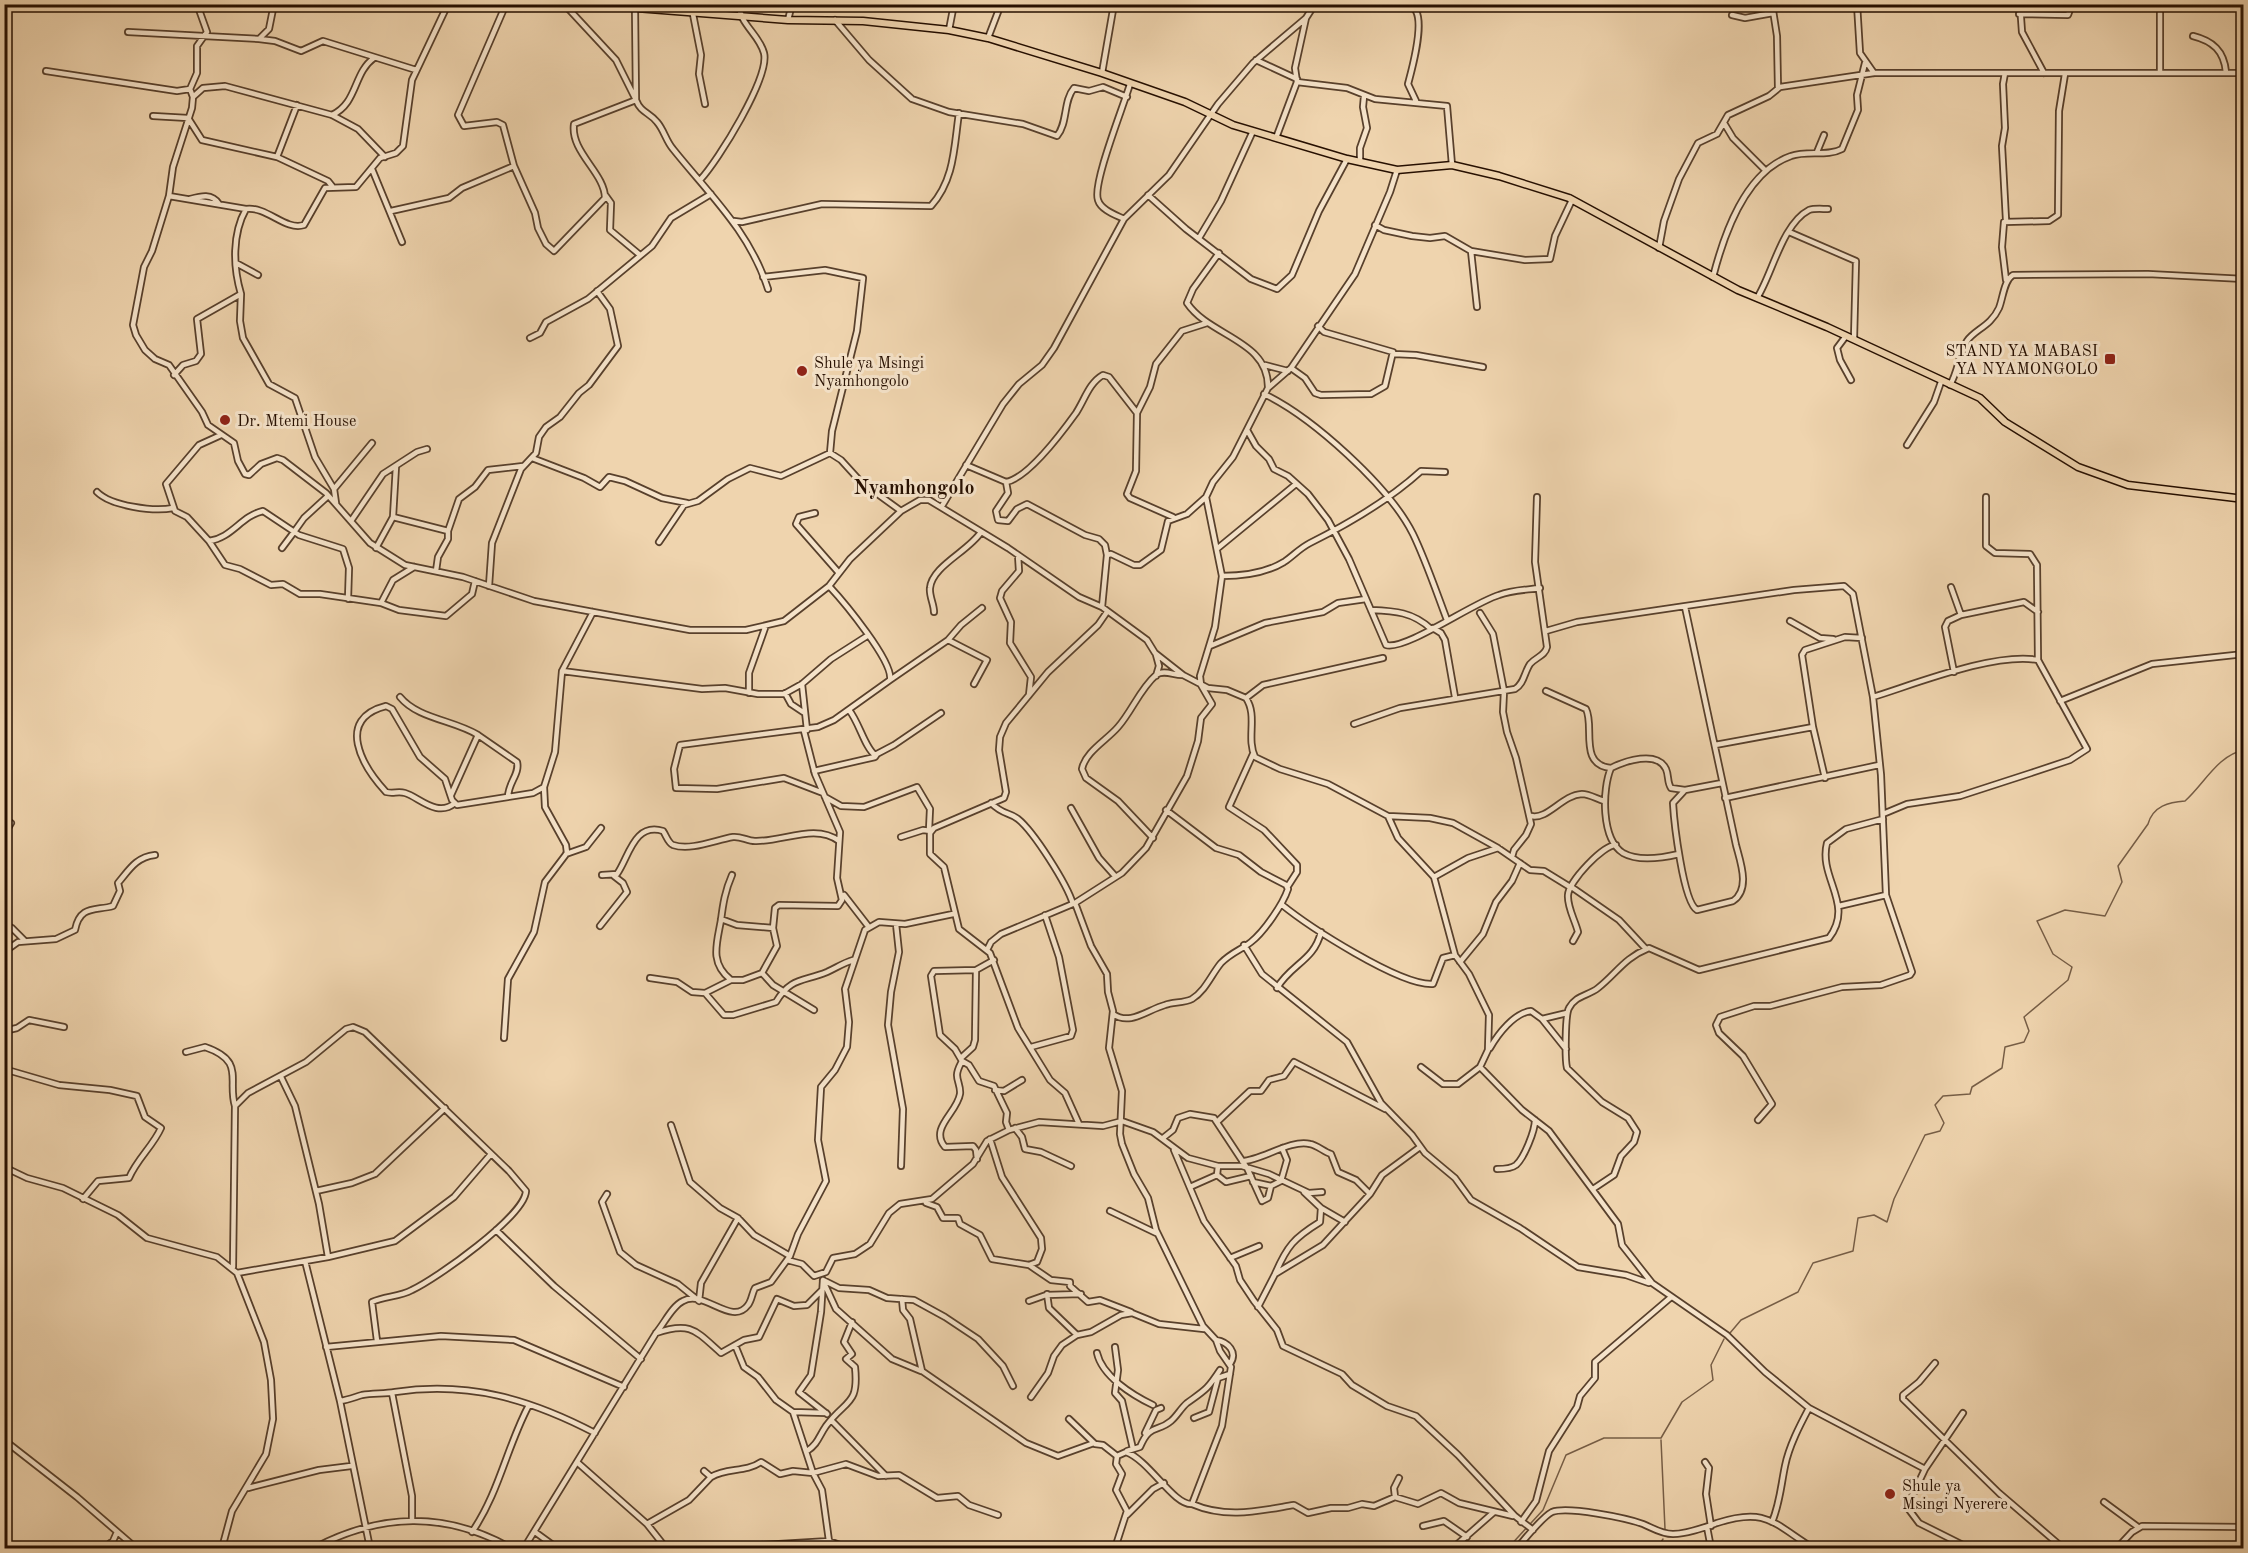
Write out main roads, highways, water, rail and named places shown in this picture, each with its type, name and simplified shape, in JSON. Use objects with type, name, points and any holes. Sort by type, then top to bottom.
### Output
[{"type":"main road","points":[[585,4],[788,20],[835,20],[949,30],[988,38],[1102,73],[1177,99],[1252,131],[1347,159],[1397,170],[1452,165],[1489,173],[1572,200],[1756,298],[1854,339],[1941,382],[1980,398],[2006,422],[2078,467],[2128,485],[2244,500]]},
{"type":"waterway","points":[[1730,1333],[1741,1320],[1798,1292],[1813,1263],[1853,1251],[1858,1218],[1874,1215],[1887,1222],[1894,1199],[1925,1135],[1940,1131],[1944,1123],[1935,1105],[1943,1096],[1970,1094],[1972,1087],[2002,1068],[2005,1047],[2024,1042],[2029,1031],[2024,1017],[2068,980],[2072,967],[2053,954],[2037,921],[2065,910],[2105,916],[2122,882],[2118,866],[2154,813],[2162,806],[2185,801],[2219,764],[2226,758],[2244,750]]},
{"type":"waterway","points":[[1508,1548],[1543,1510],[1566,1455],[1604,1438],[1661,1438],[1682,1402],[1713,1380],[1711,1365],[1724,1339]]},
{"type":"waterway","points":[[1661,1440],[1665,1529]]},
{"type":"waterway","points":[[1657,1548],[1663,1539]]},
{"type":"place","name":"STAND YA MABASI YA NYAMONGOLO","points":[[2110,359]]},
{"type":"place","name":"Shule ya Msingi Nyamhongolo","points":[[802,371]]},
{"type":"place","name":"Dr. Mtemi House","points":[[225,420]]},
{"type":"place","name":"Shule ya Msingi Nyerere","points":[[1890,1494]]},
{"type":"district","name":"Nyamhongolo","points":[[914,487]]}]
